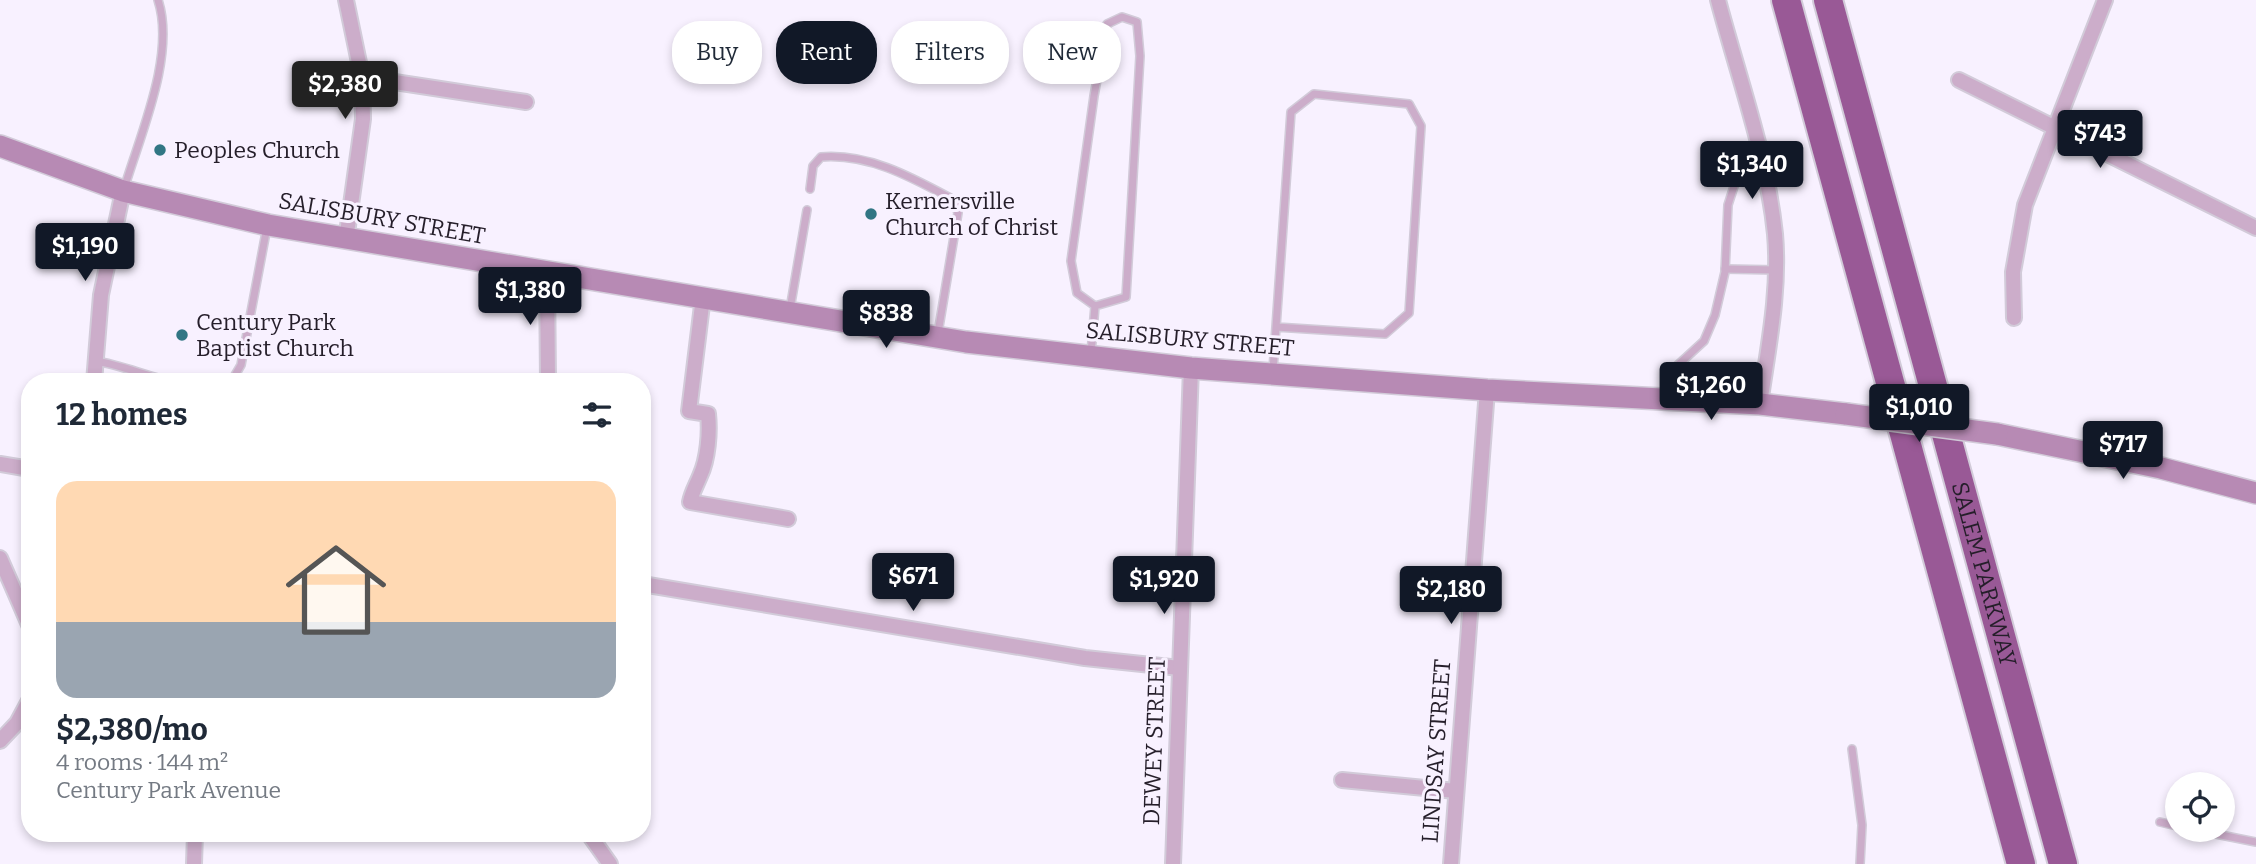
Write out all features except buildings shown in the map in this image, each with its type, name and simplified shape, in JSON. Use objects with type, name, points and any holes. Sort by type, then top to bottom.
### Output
[{"type":"highway","name":"SALEM PARKWAY","points":[[1786,0],[2021,864]]},
{"type":"highway","name":"SALEM PARKWAY","points":[[1828,0],[2063,864]]},
{"type":"main road","name":"SALISBURY STREET","points":[[0,146],[123,191],[268,225],[937,337],[1191,368],[1487,390],[1760,404],[1846,414],[1997,434],[2148,465],[2256,494]]},
{"type":"street","points":[[346,0],[362,77],[363,119],[346,240]]},
{"type":"street","points":[[1718,0],[1770,199],[1776,270],[1760,404]]},
{"type":"street","points":[[2014,318],[2013,272],[2016,242],[2025,205],[2053,127],[2105,0]]},
{"type":"street","points":[[362,77],[526,102]]},
{"type":"street","points":[[1959,80],[2256,228]]},
{"type":"street","points":[[94,373],[101,295],[123,191]]},
{"type":"street","points":[[547,272],[548,373]]},
{"type":"street","points":[[703,298],[689,411],[708,414],[710,427],[701,474],[692,490],[690,502],[788,519]]},
{"type":"street","name":"DEWEY STREET","points":[[1173,864],[1191,368]]},
{"type":"street","name":"LINDSAY STREET","points":[[1451,864],[1487,390]]},
{"type":"street","points":[[0,464],[21,468]]},
{"type":"street","points":[[0,558],[21,606]]},
{"type":"street","points":[[651,585],[1076,656],[1180,668]]},
{"type":"street","points":[[0,741],[21,716]]},
{"type":"street","points":[[1342,780],[1456,791]]},
{"type":"street","points":[[194,864],[195,842]]},
{"type":"street","points":[[594,842],[610,864]]},
{"type":"lane","points":[[123,191],[152,96],[165,37],[158,0]]},
{"type":"lane","points":[[1122,17],[1137,22],[1140,57],[1126,297],[1095,306],[1077,293],[1071,261],[1107,24],[1122,17]]},
{"type":"lane","points":[[1272,374],[1291,111],[1314,94],[1409,104],[1421,126],[1409,313],[1385,334],[1276,327]]},
{"type":"lane","points":[[810,189],[813,166],[821,157],[834,156],[870,162],[907,176],[954,200],[958,213],[937,337]]},
{"type":"lane","points":[[1664,398],[1667,375],[1704,341],[1715,315],[1725,269],[1728,205],[1738,174],[1761,161]]},
{"type":"lane","points":[[789,312],[807,210]]},
{"type":"lane","points":[[236,373],[241,365],[268,225]]},
{"type":"lane","points":[[1725,269],[1776,270]]},
{"type":"lane","points":[[1090,357],[1095,306]]},
{"type":"lane","points":[[95,361],[114,363],[137,373]]},
{"type":"lane","points":[[1852,749],[1862,825],[1860,864]]},
{"type":"lane","points":[[2160,822],[2165,823]]},
{"type":"lane","points":[[2235,838],[2256,842]]},
{"type":"place","name":"Peoples Church","points":[[160,150]]},
{"type":"place","name":"Kernersville Church of Christ","points":[[871,214]]},
{"type":"place","name":"Century Park Baptist Church","points":[[182,335]]}]
